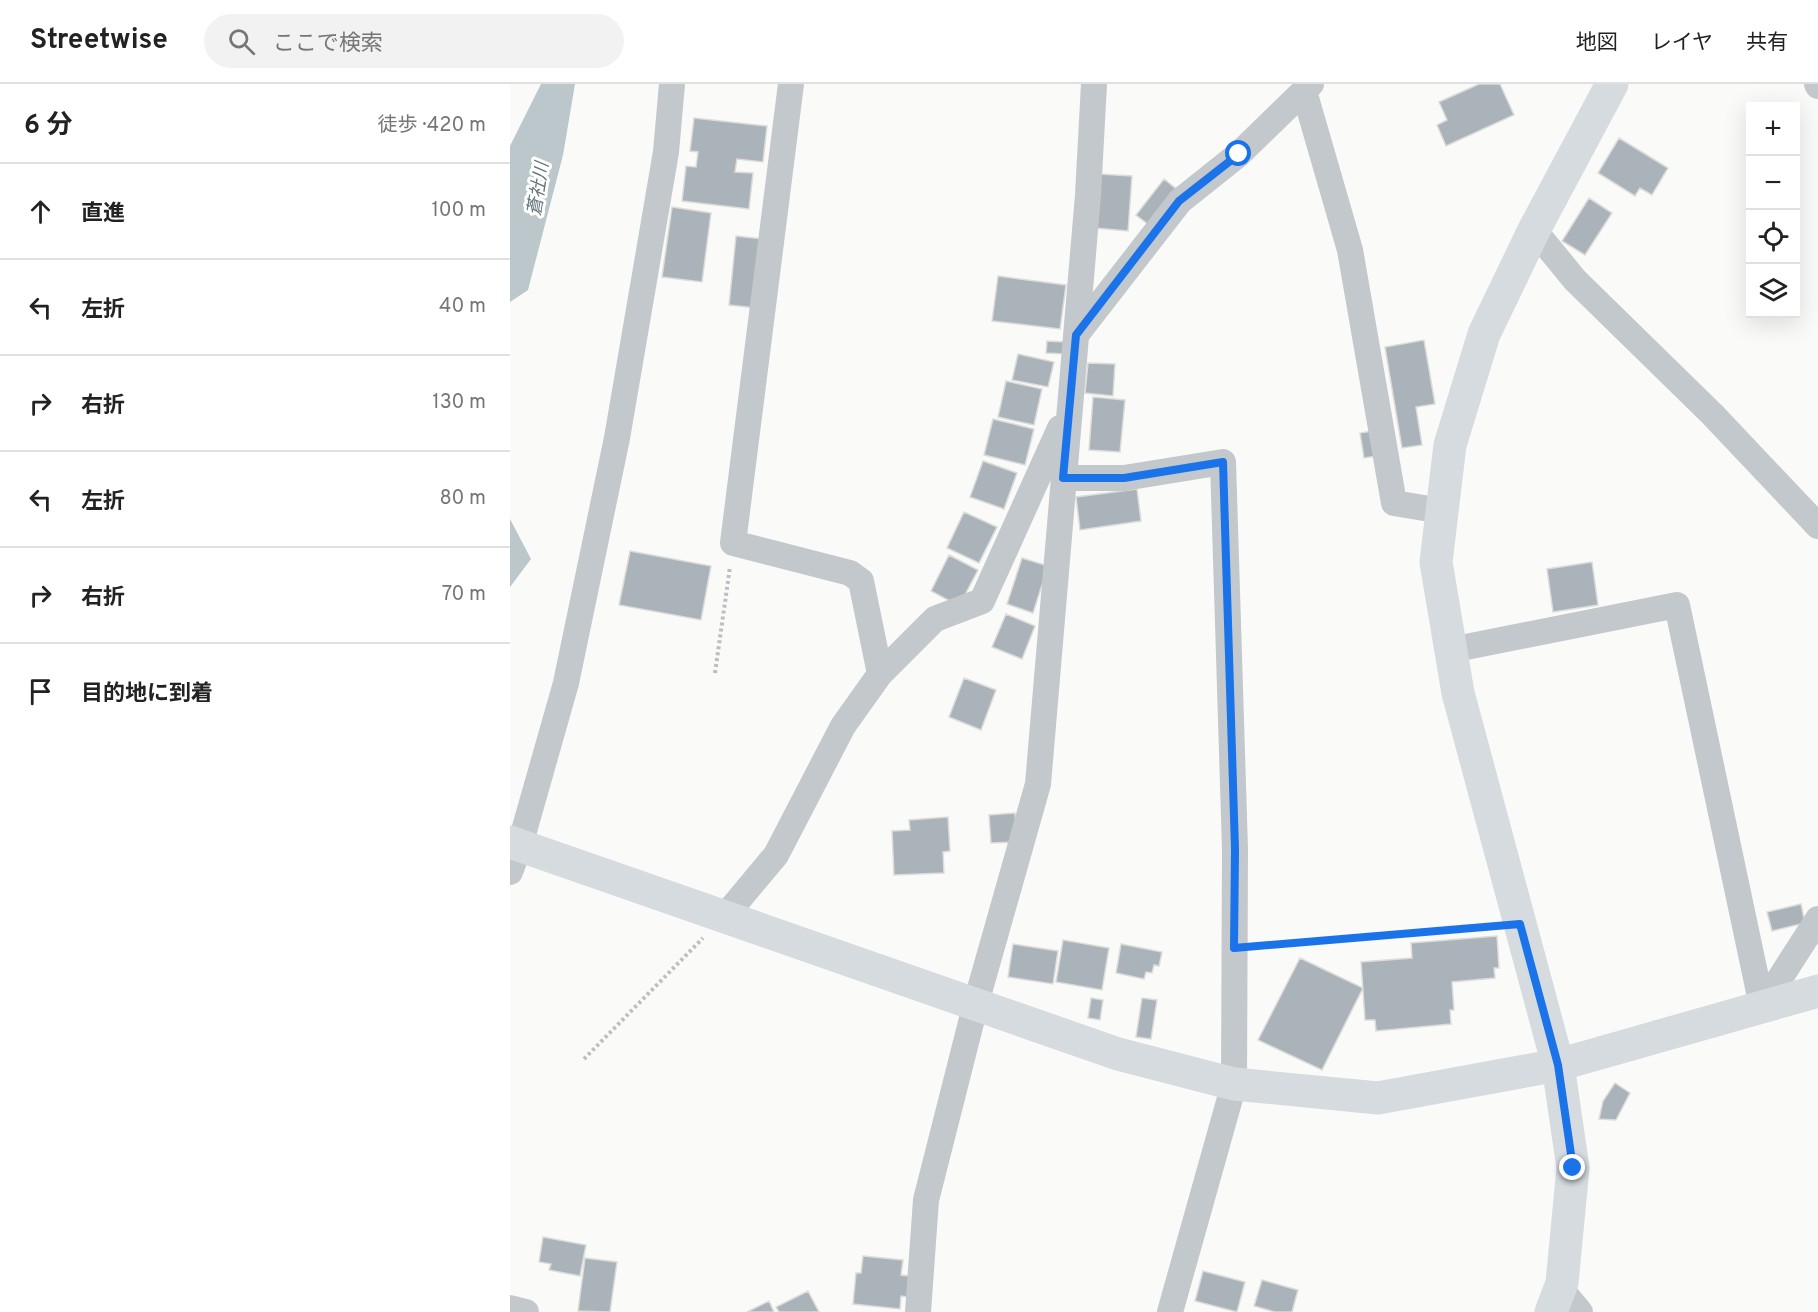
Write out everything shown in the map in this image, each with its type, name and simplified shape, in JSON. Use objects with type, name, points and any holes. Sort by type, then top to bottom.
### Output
[{"type":"street","points":[[672,84],[666,153],[617,438],[566,683],[513,853],[726,916],[1118,1054],[1234,1084],[1378,1098],[1558,1065],[1818,991]]},
{"type":"street","points":[[791,84],[733,543],[850,573],[861,581],[880,674]]},
{"type":"street","points":[[912,1310],[926,1200],[976,1004],[1038,784],[1088,195],[1094,84]]},
{"type":"street","points":[[1563,1304],[1573,1168],[1558,1065],[1458,693],[1436,562],[1450,445],[1484,334],[1534,230],[1612,84]]},
{"type":"street","points":[[1076,335],[1179,201],[1239,154],[1307,87],[1350,250],[1394,503],[1442,511]]},
{"type":"street","points":[[1534,230],[1575,280],[1713,415],[1818,526]]},
{"type":"street","points":[[726,916],[776,855],[843,726],[880,674],[935,619],[982,601],[1069,410]]},
{"type":"street","points":[[1063,478],[1124,478],[1223,462],[1235,849],[1234,1084],[1170,1312]]},
{"type":"street","points":[[1450,650],[1677,604],[1762,1006]]},
{"type":"street","points":[[1762,1006],[1818,919]]},
{"type":"street","points":[[510,1308],[526,1312]]},
{"type":"path","points":[[715,673],[733,543]]},
{"type":"path","points":[[584,1059],[726,916]]},
{"type":"path","points":[[1234,948],[1520,924]]},
{"type":"water","name":"蒼社川","points":[[541,84],[575,84],[563,155],[528,290],[510,302],[510,146]]},
{"type":"water","points":[[510,519],[531,559],[510,587]]},
{"type":"building","points":[[1479,84],[1500,84],[1514,115],[1446,146],[1437,125],[1447,120],[1439,102]]},
{"type":"building","points":[[694,118],[767,126],[763,162],[737,159],[735,172],[753,173],[749,209],[682,201],[686,166],[696,167],[698,152],[690,151]]},
{"type":"building","points":[[1619,138],[1668,168],[1652,195],[1640,188],[1635,196],[1598,173]]},
{"type":"building","points":[[1099,174],[1132,176],[1128,231],[1095,228]]},
{"type":"building","points":[[1164,179],[1180,192],[1153,228],[1136,215]]},
{"type":"building","points":[[1589,198],[1612,213],[1585,255],[1562,241]]},
{"type":"building","points":[[672,207],[711,213],[702,282],[662,277]]},
{"type":"building","points":[[736,236],[763,239],[756,308],[729,305]]},
{"type":"building","points":[[998,276],[1066,285],[1060,329],[992,321]]},
{"type":"building","points":[[1424,340],[1435,404],[1416,407],[1422,445],[1402,448],[1385,347]]},
{"type":"building","points":[[1047,341],[1065,342],[1064,354],[1046,353]]},
{"type":"building","points":[[1018,354],[1054,362],[1048,387],[1012,380]]},
{"type":"building","points":[[1088,363],[1115,364],[1113,396],[1085,393]]},
{"type":"building","points":[[1006,381],[1042,389],[1034,425],[998,417]]},
{"type":"building","points":[[1093,397],[1125,400],[1120,452],[1089,450]]},
{"type":"building","points":[[993,419],[1034,429],[1025,465],[984,455]]},
{"type":"building","points":[[1379,430],[1383,455],[1364,458],[1360,433]]},
{"type":"building","points":[[983,461],[1017,473],[1004,509],[970,497]]},
{"type":"building","points":[[1137,489],[1141,521],[1080,530],[1076,497]]},
{"type":"building","points":[[964,512],[997,527],[979,563],[947,548]]},
{"type":"building","points":[[630,551],[711,566],[701,620],[619,605]]},
{"type":"building","points":[[949,555],[978,570],[959,606],[931,591]]},
{"type":"building","points":[[1022,558],[1048,566],[1033,613],[1007,604]]},
{"type":"building","points":[[1592,562],[1598,605],[1553,612],[1547,569]]},
{"type":"building","points":[[1006,614],[1035,626],[1022,659],[992,647]]},
{"type":"building","points":[[964,678],[996,690],[981,730],[949,717]]},
{"type":"building","points":[[1015,813],[1017,842],[991,843],[989,815]]},
{"type":"building","points":[[948,817],[950,851],[943,852],[944,873],[894,875],[892,831],[910,830],[909,820]]},
{"type":"building","points":[[1801,904],[1805,923],[1772,931],[1767,912]]},
{"type":"building","points":[[1497,936],[1499,968],[1494,968],[1495,978],[1452,982],[1454,1010],[1450,1010],[1451,1024],[1376,1031],[1375,1020],[1365,1020],[1361,962],[1412,958],[1411,943]]},
{"type":"building","points":[[1063,940],[1109,948],[1102,990],[1056,982]]},
{"type":"building","points":[[1013,944],[1058,951],[1053,984],[1008,977]]},
{"type":"building","points":[[1121,944],[1162,952],[1159,966],[1154,965],[1152,973],[1146,972],[1144,979],[1116,973]]},
{"type":"building","points":[[1300,958],[1363,988],[1322,1070],[1258,1040]]},
{"type":"building","points":[[1091,998],[1103,1000],[1100,1020],[1088,1018]]},
{"type":"building","points":[[1142,998],[1157,1000],[1151,1039],[1136,1037]]},
{"type":"building","points":[[1615,1083],[1630,1093],[1616,1120],[1599,1119],[1603,1101]]},
{"type":"building","points":[[543,1237],[586,1245],[580,1276],[549,1270],[551,1264],[539,1262]]},
{"type":"building","points":[[863,1256],[903,1260],[901,1275],[910,1276],[908,1297],[901,1296],[900,1309],[853,1304],[856,1273],[861,1273]]},
{"type":"building","points":[[585,1258],[617,1262],[610,1312],[578,1311]]},
{"type":"building","points":[[1203,1271],[1245,1282],[1237,1312],[1195,1301]]},
{"type":"building","points":[[1262,1280],[1298,1290],[1292,1312],[1275,1312],[1254,1306]]},
{"type":"building","points":[[808,1291],[819,1312],[779,1312],[776,1307]]},
{"type":"building","points":[[769,1301],[774,1312],[747,1312]]},
{"type":"route","points":[[1239,154],[1179,201],[1076,335],[1063,478],[1124,478],[1223,462],[1235,849],[1234,948],[1520,924],[1558,1065],[1573,1168]]}]
